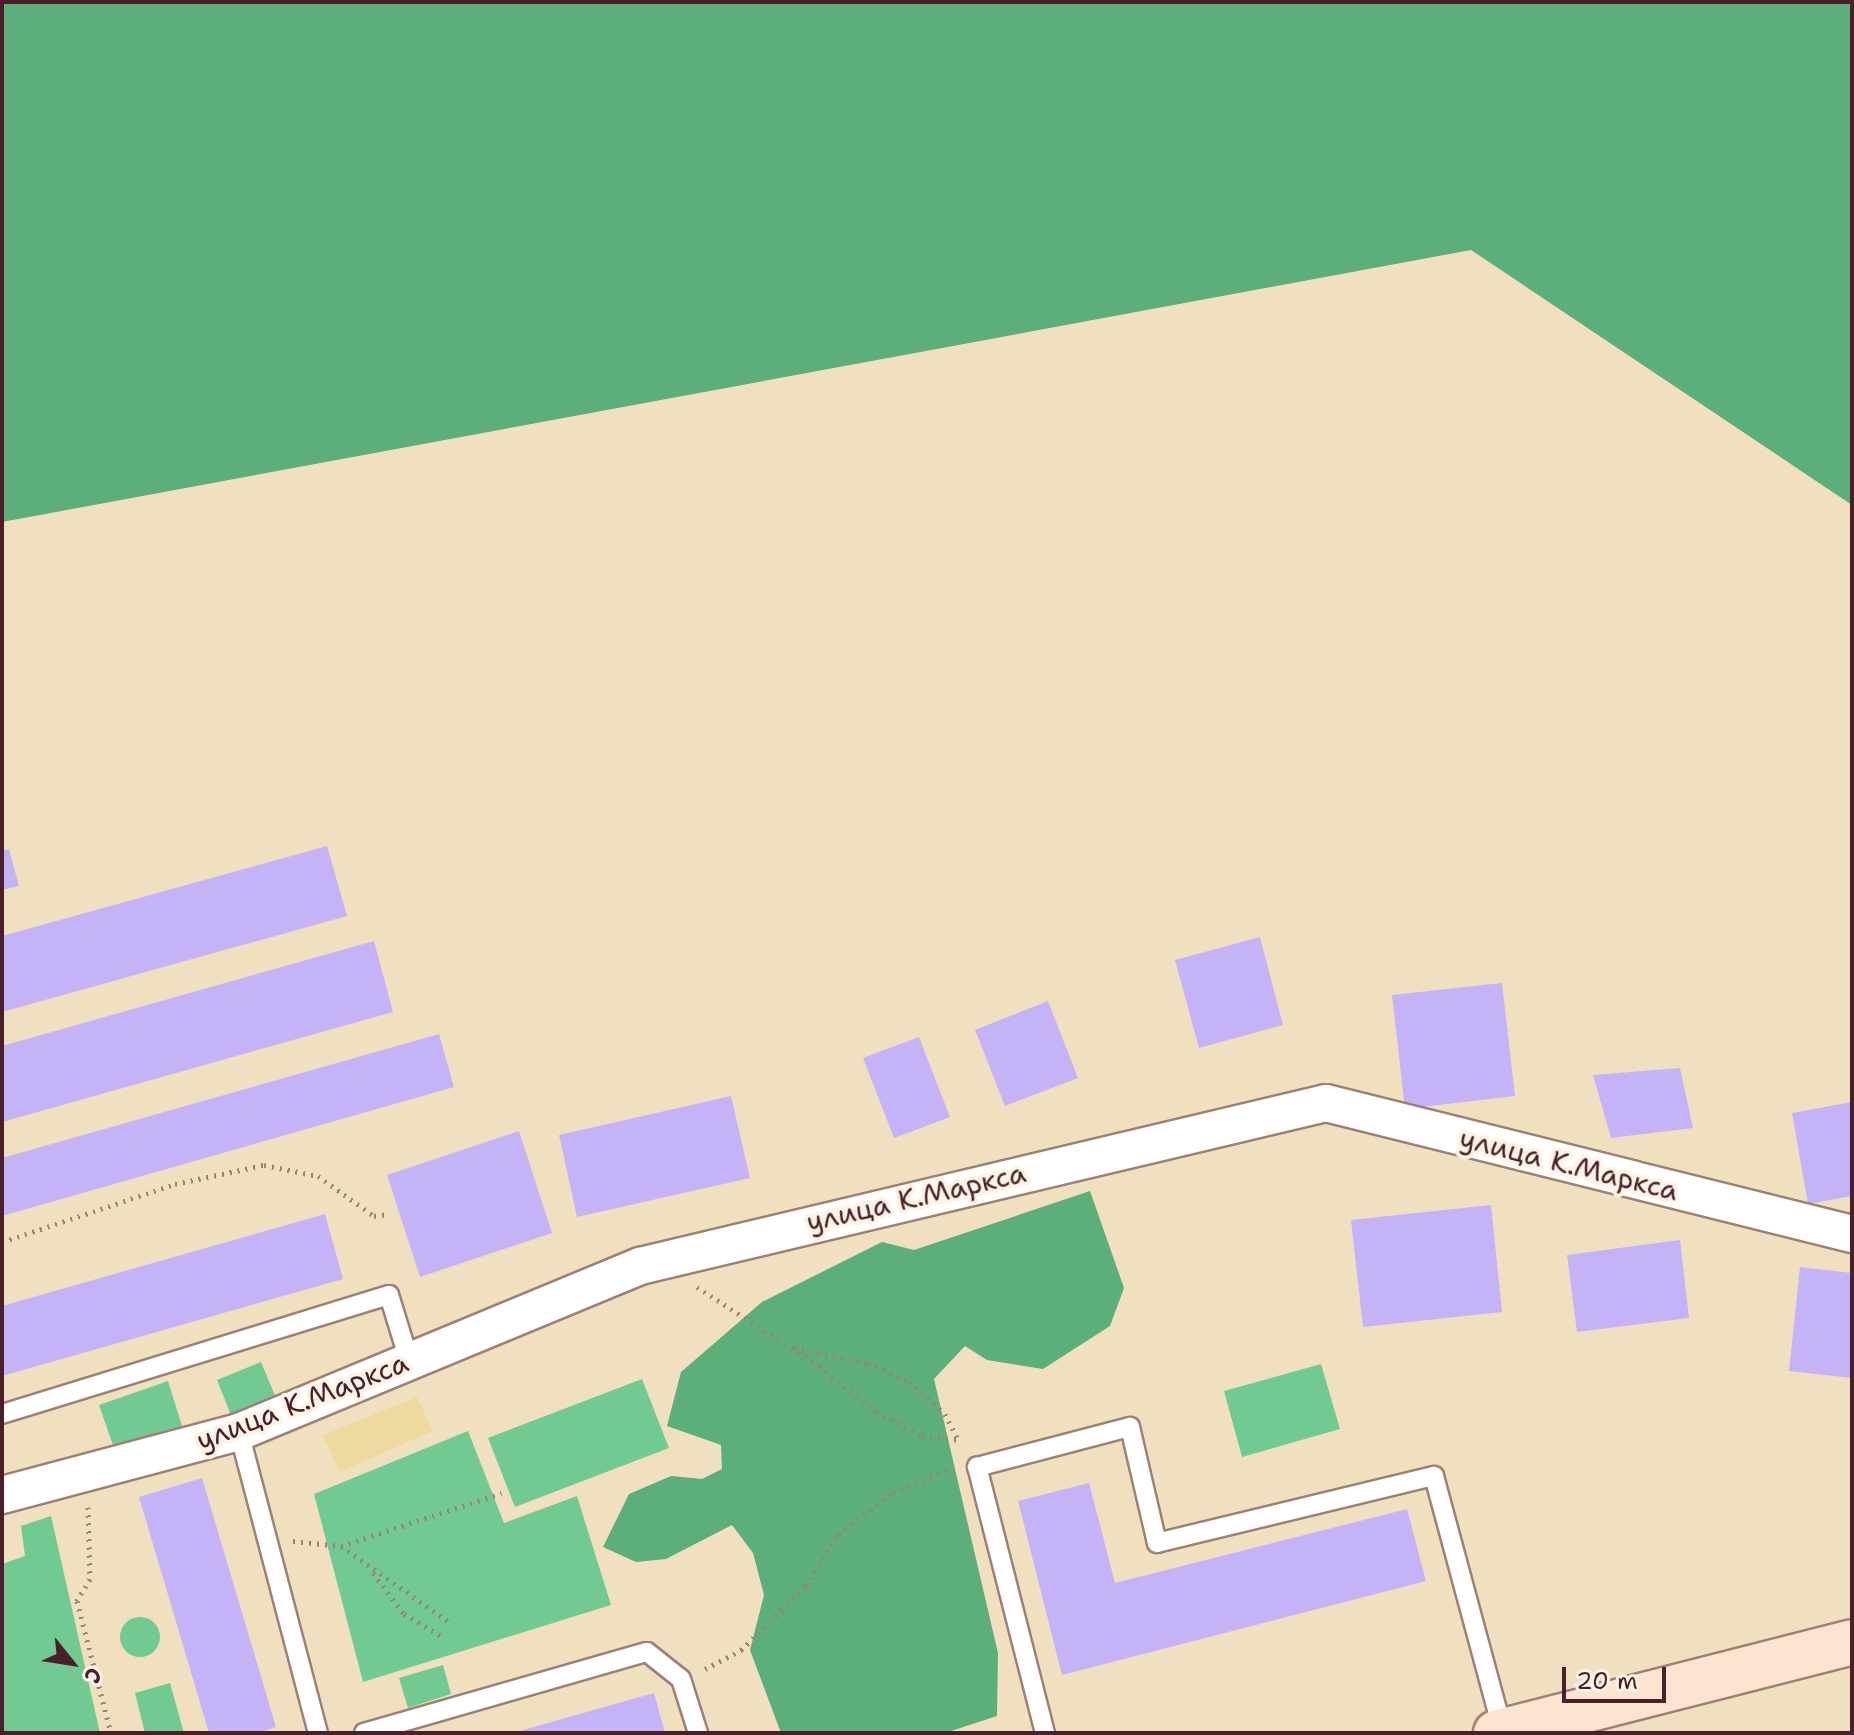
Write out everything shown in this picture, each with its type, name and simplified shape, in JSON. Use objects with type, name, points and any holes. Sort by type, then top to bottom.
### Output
[{"type":"street","name":"улица К.Маркса","points":[[2,1495],[239,1432],[640,1266],[1326,1103],[1852,1234]]},
{"type":"street","points":[[1499,1732],[1852,1642]]},
{"type":"lane","points":[[2,1414],[389,1295],[409,1360]]},
{"type":"lane","points":[[1045,1733],[977,1467],[1130,1427],[1157,1543],[1434,1476],[1499,1732]]},
{"type":"lane","points":[[239,1432],[318,1733]]},
{"type":"lane","points":[[364,1733],[647,1652],[681,1679],[698,1733]]},
{"type":"path","points":[[2,1242],[175,1184],[264,1165],[318,1176],[374,1216],[388,1214]]},
{"type":"path","points":[[640,1266],[696,1287],[792,1347],[876,1412],[922,1436],[959,1440]]},
{"type":"path","points":[[792,1347],[868,1363],[909,1382],[945,1414],[977,1467]]},
{"type":"path","points":[[681,1679],[741,1650],[806,1586],[838,1534],[893,1492],[961,1465],[977,1467]]},
{"type":"path","points":[[86,1473],[90,1579],[77,1601],[111,1733]]},
{"type":"path","points":[[266,1533],[315,1548],[341,1546],[502,1493]]},
{"type":"path","points":[[341,1546],[372,1571],[440,1609],[452,1624]]},
{"type":"path","points":[[372,1571],[404,1614],[441,1636]]},
{"type":"green space","points":[[2,2],[1852,2],[1852,505],[1471,250],[2,522]]},
{"type":"green space","points":[[1090,1191],[1124,1288],[1110,1326],[1043,1369],[987,1360],[965,1346],[934,1379],[998,1653],[997,1716],[945,1733],[781,1733],[750,1650],[764,1595],[753,1553],[732,1525],[666,1559],[636,1562],[603,1547],[629,1494],[671,1476],[702,1479],[722,1469],[721,1445],[667,1426],[681,1372],[762,1302],[882,1242],[914,1250]]},
{"type":"green space","points":[[261,1362],[276,1398],[231,1415],[217,1380]]},
{"type":"green space","points":[[1321,1364],[1340,1429],[1242,1457],[1224,1391]]},
{"type":"green space","points":[[642,1379],[669,1448],[515,1507],[488,1438]]},
{"type":"green space","points":[[168,1381],[182,1426],[114,1448],[99,1405]]},
{"type":"green space","points":[[468,1431],[504,1523],[577,1496],[611,1605],[363,1682],[314,1494]]},
{"type":"green space","points":[[51,1516],[100,1733],[2,1733],[2,1564],[25,1556],[21,1526]]},
{"type":"green space","points":[[140,1617],[154,1623],[160,1637],[154,1651],[140,1657],[126,1651],[120,1637],[126,1623]]},
{"type":"green space","points":[[443,1665],[451,1694],[408,1708],[399,1678]]},
{"type":"green space","points":[[170,1683],[184,1733],[145,1733],[135,1693]]},
{"type":"sand","points":[[417,1397],[433,1431],[339,1472],[323,1435]]},
{"type":"building","points":[[327,846],[347,916],[2,1012],[2,936]]},
{"type":"building","points":[[9,849],[19,886],[2,890],[2,851]]},
{"type":"building","points":[[1260,937],[1283,1025],[1199,1048],[1175,960]]},
{"type":"building","points":[[374,941],[393,1012],[2,1122],[2,1046]]},
{"type":"building","points":[[1502,983],[1515,1096],[1405,1109],[1392,995]]},
{"type":"building","points":[[1048,1001],[1078,1078],[1005,1106],[975,1030]]},
{"type":"building","points":[[439,1034],[454,1087],[2,1216],[2,1158]]},
{"type":"building","points":[[919,1037],[950,1117],[894,1138],[863,1058]]},
{"type":"building","points":[[1680,1068],[1693,1128],[1611,1138],[1593,1075]]},
{"type":"building","points":[[731,1096],[750,1178],[577,1217],[559,1135]]},
{"type":"building","points":[[1852,1102],[1852,1196],[1808,1204],[1792,1113]]},
{"type":"building","points":[[519,1131],[552,1233],[420,1277],[387,1175]]},
{"type":"building","points":[[1491,1205],[1502,1312],[1363,1327],[1351,1220]]},
{"type":"building","points":[[325,1214],[343,1279],[2,1376],[2,1306]]},
{"type":"building","points":[[1680,1240],[1689,1318],[1577,1332],[1567,1255]]},
{"type":"building","points":[[1800,1267],[1852,1273],[1852,1378],[1789,1371]]},
{"type":"building","points":[[202,1478],[276,1727],[258,1733],[209,1733],[139,1497]]},
{"type":"building","points":[[1089,1483],[1115,1583],[1407,1509],[1426,1581],[1062,1675],[1018,1501]]},
{"type":"building","points":[[654,1693],[665,1733],[516,1733],[516,1732]]}]
